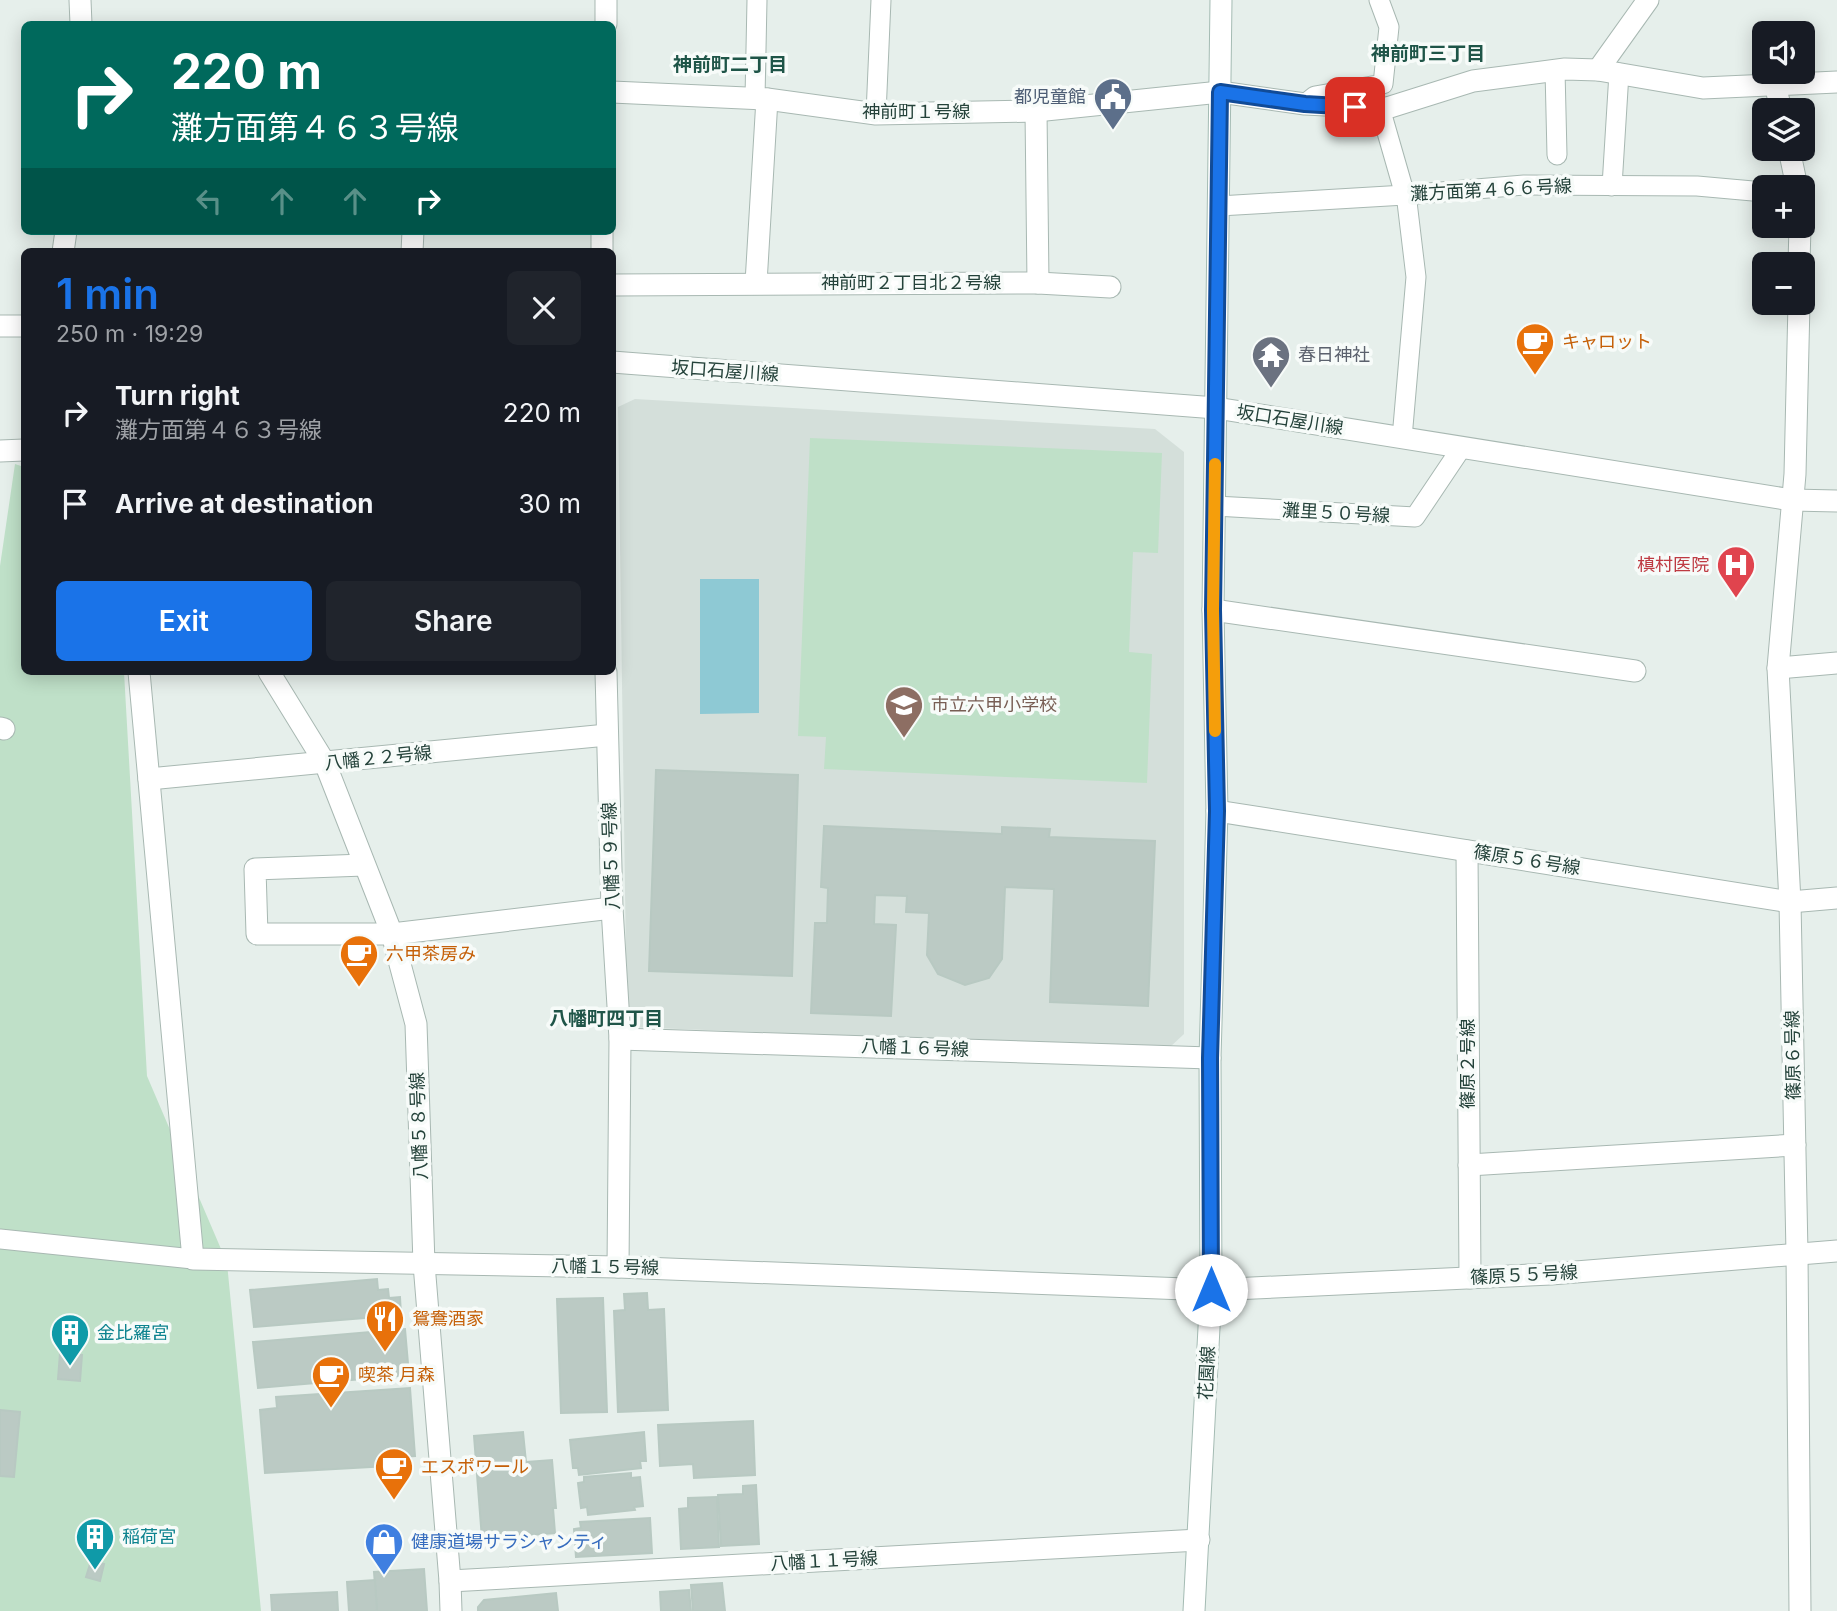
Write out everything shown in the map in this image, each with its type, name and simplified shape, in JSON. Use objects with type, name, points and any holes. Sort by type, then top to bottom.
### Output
[{"type":"street","points":[[80,0],[80,21]]},
{"type":"street","points":[[606,0],[606,21]]},
{"type":"street","name":"花園線","points":[[1194,1611],[1211,1290],[1210,1058],[1217,811],[1213,610],[1221,0]]},
{"type":"street","points":[[1609,71],[1648,0]]},
{"type":"street","name":"神前町１号線","points":[[616,92],[761,98],[876,114],[1036,111],[1220,92],[1305,104],[1387,108],[1473,81],[1555,70],[1609,71],[1703,88],[1775,84]]},
{"type":"street","name":"神前町１号線","points":[[1815,83],[1837,82]]},
{"type":"street","points":[[1775,84],[1778,98]]},
{"type":"street","points":[[756,284],[761,98]]},
{"type":"street","points":[[1036,111],[1038,283]]},
{"type":"street","name":"神前町２丁目北２号線","points":[[616,285],[1038,283],[1110,287]]},
{"type":"street","name":"篠原６号線","points":[[1799,315],[1795,474],[1778,668],[1790,902],[1800,1611]]},
{"type":"street","points":[[0,326],[21,327]]},
{"type":"street","name":"坂口石屋川線","points":[[616,362],[1216,408],[1792,500],[1837,501]]},
{"type":"street","points":[[0,451],[21,450]]},
{"type":"street","points":[[1213,610],[1635,671]]},
{"type":"street","points":[[1778,668],[1837,663]]},
{"type":"street","points":[[139,675],[193,1259]]},
{"type":"street","name":"八幡５８号線","points":[[272,675],[325,763],[392,934],[416,1024],[424,1264],[451,1611]]},
{"type":"street","name":"八幡５９号線","points":[[606,675],[612,908],[620,1039],[618,1267]]},
{"type":"street","name":"八幡２２号線","points":[[149,779],[607,735]]},
{"type":"street","name":"篠原５６号線","points":[[1217,811],[1790,902],[1837,898]]},
{"type":"street","name":"篠原２号線","points":[[1467,851],[1470,1278]]},
{"type":"street","points":[[364,865],[255,869],[257,934],[392,934],[612,908]]},
{"type":"street","name":"八幡１６号線","points":[[620,1039],[1210,1058]]},
{"type":"street","points":[[1469,1165],[1795,1144]]},
{"type":"street","name":"篠原５５号線","points":[[1211,1290],[1551,1274],[1837,1251]]},
{"type":"street","name":"八幡１５号線","points":[[193,1259],[618,1267],[1211,1290]]},
{"type":"street","name":"八幡１１号線","points":[[450,1581],[1199,1540]]},
{"type":"lane","points":[[757,0],[761,98]]},
{"type":"lane","points":[[876,114],[881,0]]},
{"type":"lane","points":[[1305,104],[1315,96],[1383,84],[1389,27],[1379,0]]},
{"type":"lane","points":[[1555,70],[1558,155]]},
{"type":"lane","points":[[1609,71],[1612,186]]},
{"type":"lane","points":[[1380,108],[1405,195],[1416,277],[1402,438]]},
{"type":"lane","name":"灘方面第４６６号線","points":[[1219,206],[1524,185],[1697,186],[1752,191]]},
{"type":"lane","name":"灘里５０号線","points":[[1215,506],[1415,517],[1462,447]]},
{"type":"lane","name":"八幡１５号線","points":[[0,1239],[193,1259]]},
{"type":"shaded area","name":"市立六甲小学校","points":[[635,399],[1155,429],[1184,452],[1184,1034],[1169,1048],[627,1027],[618,407]]},
{"type":"green space","points":[[810,438],[1162,453],[1158,553],[1133,552],[1129,652],[1152,654],[1147,783],[824,769],[826,737],[798,736]]},
{"type":"green space","points":[[15,464],[21,466],[21,675],[124,675],[147,1076],[227,1263],[261,1611],[0,1611],[0,566]]},
{"type":"water","points":[[700,579],[759,579],[759,713],[700,714]]},
{"type":"building","points":[[656,770],[798,775],[792,976],[649,971]]},
{"type":"building","points":[[824,826],[1002,834],[1002,827],[1050,829],[1049,837],[1155,841],[1148,1006],[1050,1002],[1054,889],[1005,887],[1002,959],[989,978],[965,985],[938,974],[927,955],[929,913],[906,912],[907,896],[875,895],[874,924],[896,925],[891,1016],[811,1013],[815,923],[827,923],[828,888],[821,887]]},
{"type":"building","points":[[377,1279],[378,1290],[388,1289],[389,1298],[400,1297],[401,1315],[254,1327],[250,1290]]},
{"type":"building","points":[[647,1293],[648,1310],[664,1309],[668,1410],[618,1412],[614,1311],[625,1310],[624,1294]]},
{"type":"building","points":[[603,1298],[607,1412],[561,1413],[557,1299]]},
{"type":"building","points":[[405,1329],[409,1375],[258,1388],[253,1342]]},
{"type":"building","name":"金比羅宮","points":[[60,1353],[82,1355],[80,1381],[58,1379]]},
{"type":"building","points":[[410,1388],[415,1456],[387,1458],[388,1466],[265,1473],[260,1410],[277,1408],[276,1397]]},
{"type":"building","points":[[0,1410],[20,1412],[14,1477],[0,1476]]},
{"type":"building","points":[[753,1421],[755,1475],[694,1478],[693,1464],[660,1466],[658,1425]]},
{"type":"building","points":[[523,1432],[526,1462],[552,1460],[555,1533],[482,1539],[474,1436]]},
{"type":"building","points":[[644,1432],[646,1461],[640,1461],[641,1468],[579,1475],[578,1468],[573,1468],[570,1440]]},
{"type":"building","points":[[631,1473],[631,1478],[640,1477],[643,1506],[634,1507],[635,1510],[588,1515],[587,1507],[581,1508],[578,1483],[584,1482],[584,1477]]},
{"type":"building","points":[[756,1485],[759,1544],[721,1546],[718,1495],[743,1494],[743,1486]]},
{"type":"building","points":[[717,1497],[719,1547],[681,1549],[679,1509],[688,1508],[688,1498]]},
{"type":"building","points":[[650,1518],[652,1553],[576,1557],[574,1529],[581,1528],[580,1522]]},
{"type":"building","name":"稲荷宮","points":[[91,1561],[104,1564],[100,1581],[86,1577]]},
{"type":"building","points":[[424,1569],[427,1611],[377,1611],[374,1572]]},
{"type":"building","points":[[375,1580],[377,1611],[349,1611],[347,1582]]},
{"type":"building","points":[[722,1583],[725,1611],[693,1611],[691,1585]]},
{"type":"building","points":[[689,1590],[691,1611],[661,1611],[660,1592]]},
{"type":"building","points":[[337,1592],[338,1611],[272,1611],[271,1595]]},
{"type":"building","points":[[556,1593],[558,1611],[478,1611],[484,1600]]},
{"type":"slow traffic","points":[[1215,464],[1215,731]]},
{"type":"place","name":"都児童館","points":[[1113,131]]},
{"type":"place","name":"キャロット","points":[[1535,376]]},
{"type":"place","name":"春日神社","points":[[1271,389]]},
{"type":"place","name":"槙村医院","points":[[1736,599]]},
{"type":"place","name":"市立六甲小学校","points":[[904,739]]},
{"type":"place","name":"六甲茶房み","points":[[359,988]]},
{"type":"place","name":"鴛鴦酒家","points":[[385,1353]]},
{"type":"place","name":"金比羅宮","points":[[70,1367]]},
{"type":"place","name":"喫茶 月森","points":[[331,1409]]},
{"type":"place","name":"エスポワール","points":[[394,1501]]},
{"type":"place","name":"稲荷宮","points":[[95,1571]]},
{"type":"place","name":"健康道場サラシャンティ","points":[[384,1576]]},
{"type":"district","name":"神前町三丁目","points":[[1428,53]]},
{"type":"district","name":"神前町二丁目","points":[[730,64]]},
{"type":"district","name":"八幡町四丁目","points":[[606,1018]]},
{"type":"route","points":[[1211,1290],[1210,1058],[1217,811],[1213,610],[1220,92],[1305,104],[1355,107]]}]
